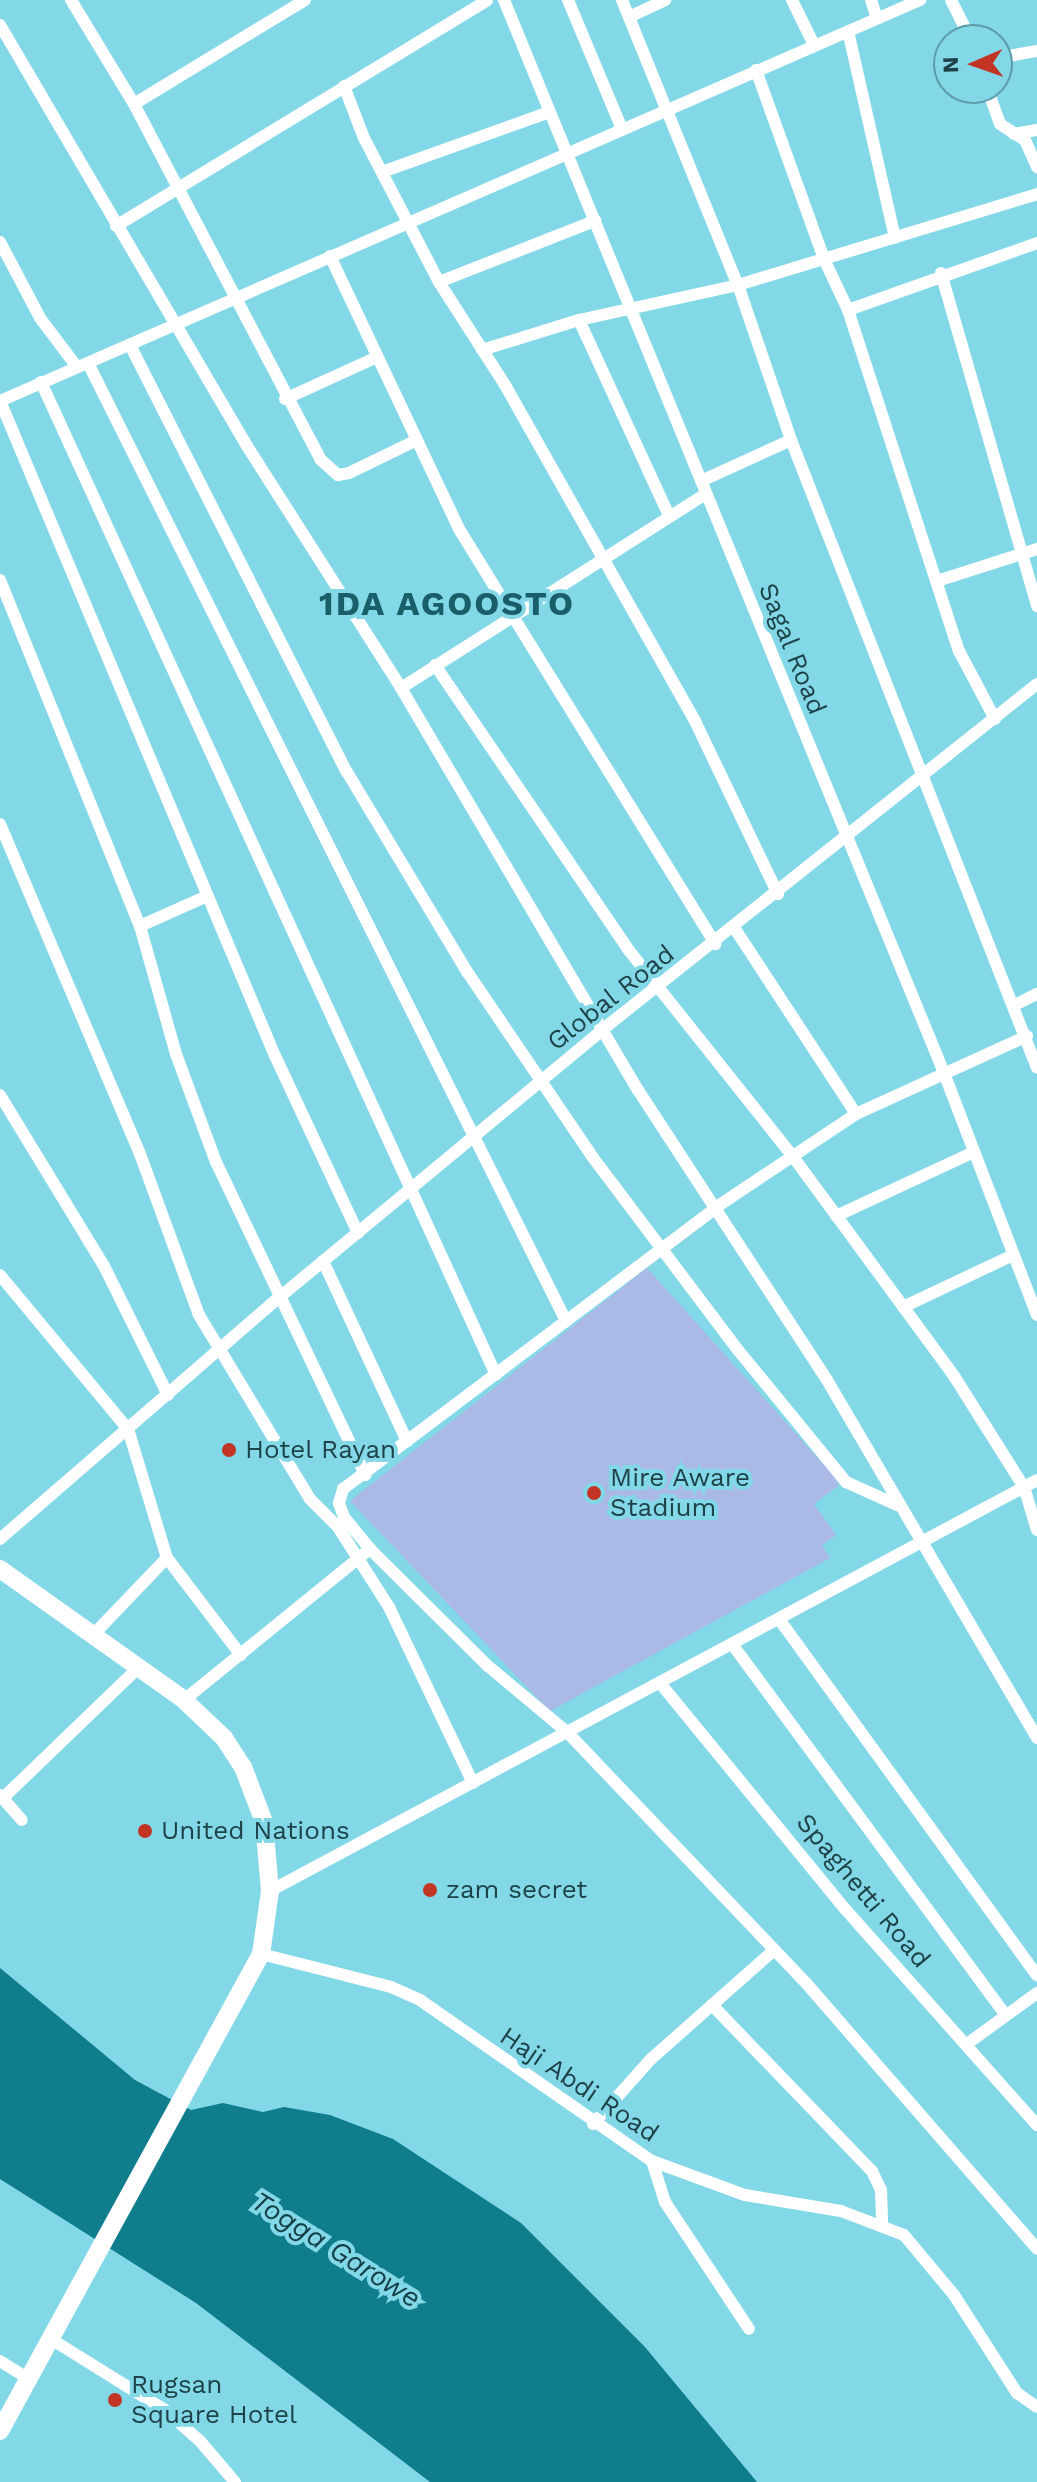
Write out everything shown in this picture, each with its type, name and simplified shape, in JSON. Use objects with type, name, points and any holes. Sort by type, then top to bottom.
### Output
[{"type":"main road","points":[[0,1569],[184,1700],[224,1738],[256,1793],[268,1847],[270,1891],[261,1954],[103,2248],[0,2429]]},
{"type":"street","points":[[134,104],[305,0]]},
{"type":"street","points":[[116,226],[487,0]]},
{"type":"street","name":"Sagal Road","points":[[504,0],[845,839],[944,1073],[972,1153],[1037,1315]]},
{"type":"street","points":[[568,0],[622,129]]},
{"type":"street","points":[[622,0],[738,285],[791,440],[926,774],[1037,1068]]},
{"type":"street","points":[[629,17],[665,0]]},
{"type":"street","points":[[792,0],[814,45]]},
{"type":"street","points":[[871,0],[877,18]]},
{"type":"street","points":[[358,1233],[207,896],[0,401],[175,325],[233,296],[569,156],[667,106],[920,0]]},
{"type":"street","points":[[951,0],[963,24]]},
{"type":"street","points":[[77,2],[134,104],[285,399],[320,459],[338,475],[415,441]]},
{"type":"street","points":[[0,25],[175,325],[401,688],[602,1030],[718,1206],[786,1323],[827,1380],[919,1543],[1037,1738]]},
{"type":"street","points":[[848,31],[895,238]]},
{"type":"street","points":[[1013,55],[1037,51]]},
{"type":"street","points":[[756,70],[824,259],[848,310],[959,651],[995,719]]},
{"type":"street","points":[[344,86],[382,172],[439,282],[482,350],[695,721],[778,894]]},
{"type":"street","points":[[993,104],[1000,124],[1033,151],[1037,167]]},
{"type":"street","points":[[382,172],[550,112]]},
{"type":"street","points":[[1014,134],[1037,130]]},
{"type":"street","points":[[482,350],[579,320],[738,285],[1037,194]]},
{"type":"street","points":[[439,282],[595,221]]},
{"type":"street","points":[[0,242],[40,318],[83,365],[566,1321]]},
{"type":"street","points":[[848,310],[941,273],[1037,243]]},
{"type":"street","points":[[330,256],[415,441],[510,617],[715,944]]},
{"type":"street","points":[[941,273],[1037,606]]},
{"type":"street","points":[[579,320],[669,516]]},
{"type":"street","points":[[130,345],[347,772],[468,973],[659,1250],[846,1482],[897,1505]]},
{"type":"street","points":[[285,399],[377,357]]},
{"type":"street","points":[[41,382],[409,1192],[496,1375]]},
{"type":"street","points":[[701,481],[791,440]]},
{"type":"street","points":[[401,688],[600,557],[706,494]]},
{"type":"street","points":[[937,581],[1037,549]]},
{"type":"street","points":[[0,580],[140,926],[176,1054],[216,1162],[365,1475]]},
{"type":"street","points":[[435,665],[627,948],[794,1158],[903,1307],[1024,1487],[1037,1530]]},
{"type":"street","name":"Global Road","points":[[0,1539],[281,1296],[602,1030],[735,929],[1037,684]]},
{"type":"street","points":[[0,824],[217,1351],[310,1499],[359,1558],[389,1607],[473,1783]]},
{"type":"street","points":[[140,926],[207,896]]},
{"type":"street","points":[[735,929],[856,1114]]},
{"type":"street","points":[[1015,1005],[1037,994]]},
{"type":"street","points":[[1027,1036],[856,1114],[718,1206],[343,1489],[339,1503],[370,1549],[488,1666],[567,1732],[774,1950],[1037,2249]]},
{"type":"street","points":[[0,1095],[104,1266],[168,1395]]},
{"type":"street","points":[[836,1216],[972,1153]]},
{"type":"street","points":[[903,1307],[1013,1255]]},
{"type":"street","points":[[323,1261],[407,1441]]},
{"type":"street","points":[[0,1275],[128,1429],[167,1558],[241,1655]]},
{"type":"street","points":[[270,1891],[1037,1480]]},
{"type":"street","points":[[184,1700],[370,1549]]},
{"type":"street","points":[[94,1634],[167,1558]]},
{"type":"street","points":[[779,1619],[906,1801],[1037,1975]]},
{"type":"street","points":[[732,1644],[1006,2015]]},
{"type":"street","points":[[22,1820],[1,1796],[139,1667]]},
{"type":"street","name":"Spaghetti Road","points":[[660,1683],[846,1910],[1037,2125]]},
{"type":"street","points":[[593,2124],[641,2069],[774,1950]]},
{"type":"street","name":"Haji Abdi Road","points":[[261,1954],[391,1987],[420,2000],[593,2124],[652,2161],[745,2195],[882,2223],[904,2235],[927,2260],[1017,2393],[1037,2407]]},
{"type":"street","points":[[967,2044],[1037,1993]]},
{"type":"street","points":[[712,2005],[872,2171],[881,2190],[882,2223]]},
{"type":"street","points":[[652,2161],[665,2202],[749,2329]]},
{"type":"street","points":[[51,2339],[165,2410],[200,2441],[235,2482]]},
{"type":"street","points":[[0,2361],[29,2379]]},
{"type":"shaded area","name":"Mire Aware Stadium","points":[[647,1268],[833,1475],[839,1485],[814,1504],[836,1535],[822,1545],[830,1558],[550,1711],[350,1501]]},
{"type":"water","name":"Togga Garowe","points":[[0,1968],[135,2080],[191,2110],[223,2103],[263,2112],[284,2107],[330,2115],[393,2139],[521,2223],[645,2347],[757,2482],[430,2482],[196,2303],[0,2179]]},
{"type":"place","name":"Hotel Rayan","points":[[229,1450]]},
{"type":"place","name":"Mire Aware Stadium","points":[[594,1493]]},
{"type":"place","name":"United Nations","points":[[145,1831]]},
{"type":"place","name":"zam secret","points":[[430,1890]]},
{"type":"place","name":"Rugsan Square Hotel","points":[[115,2400]]},
{"type":"district","name":"1DA AGOOSTO","points":[[447,604]]}]
